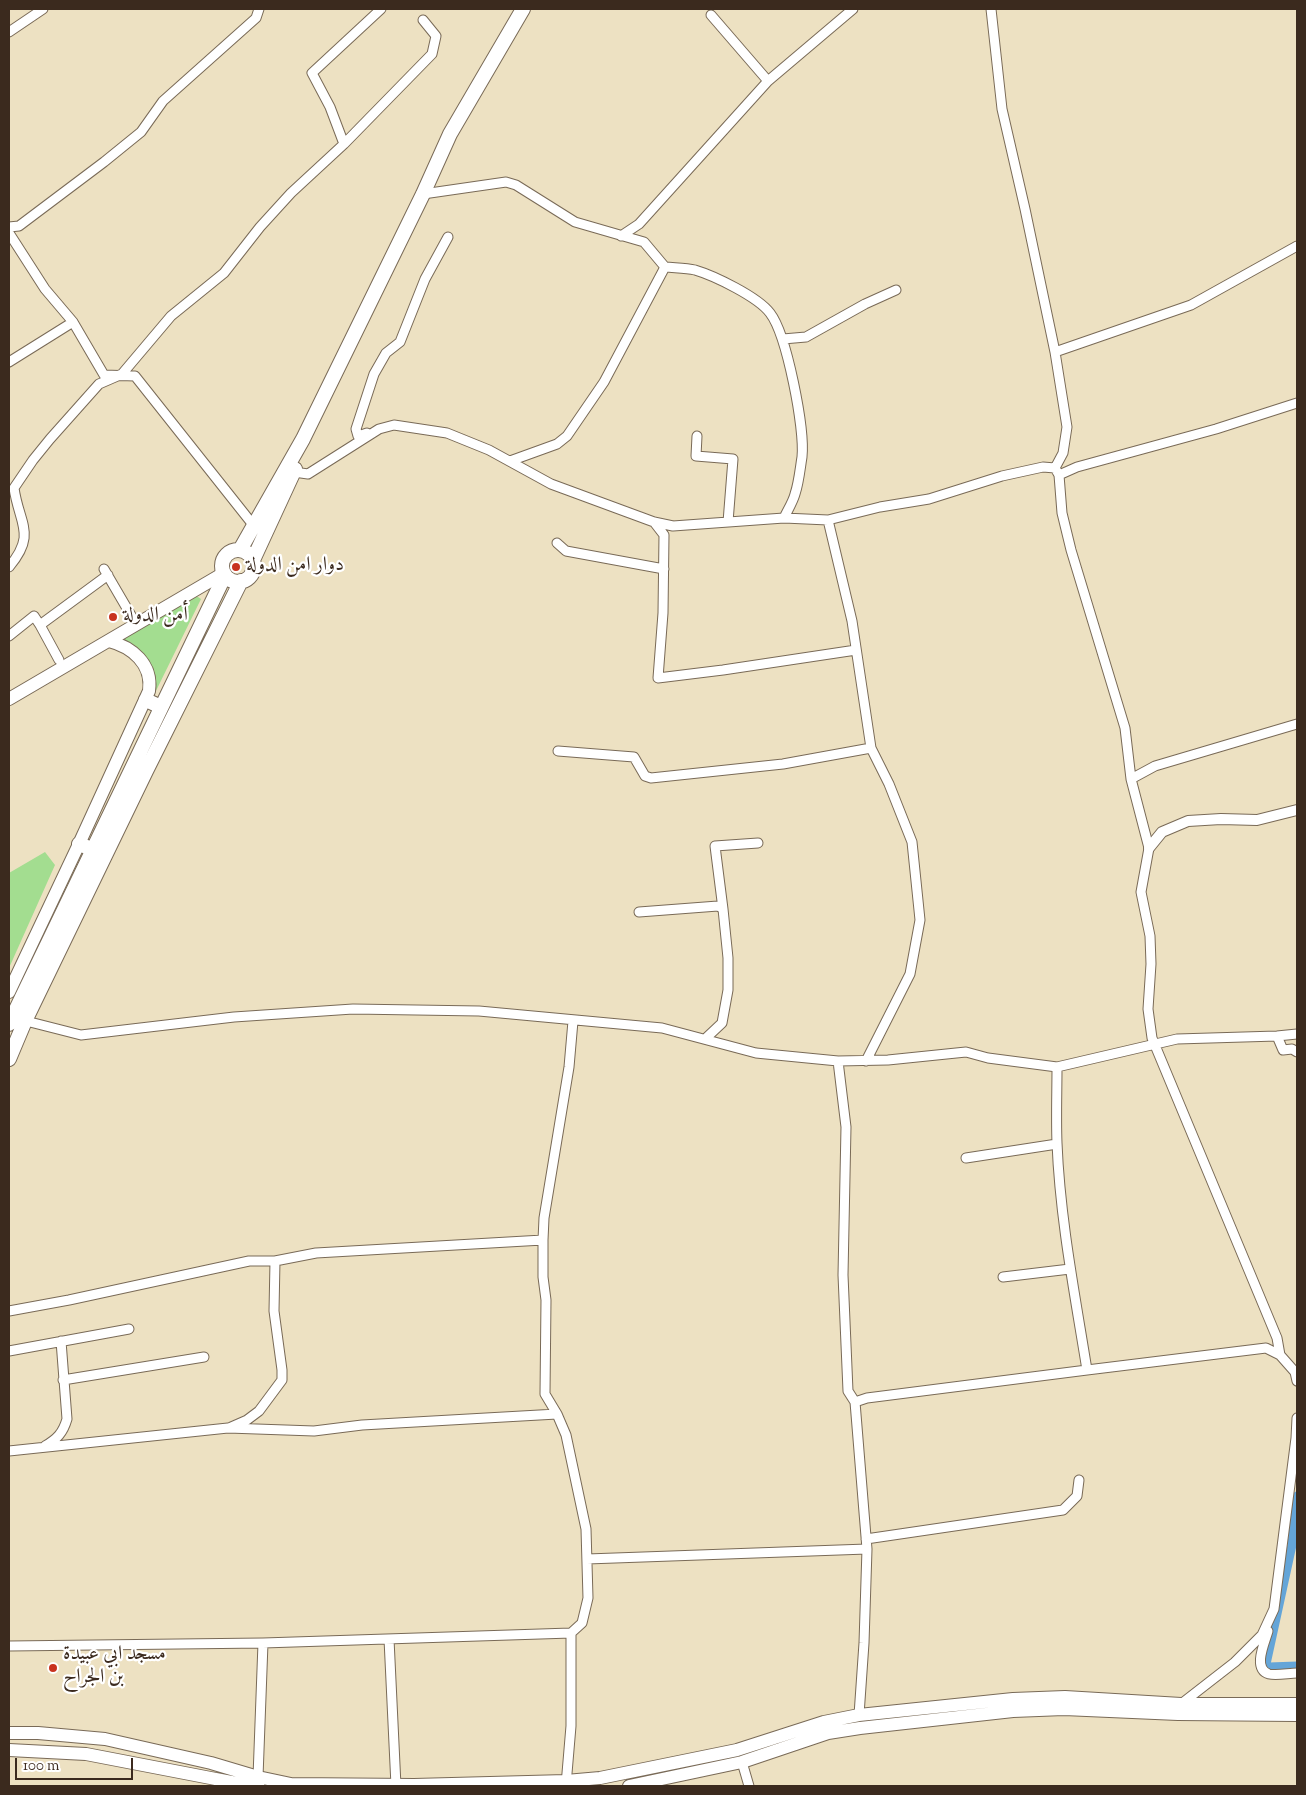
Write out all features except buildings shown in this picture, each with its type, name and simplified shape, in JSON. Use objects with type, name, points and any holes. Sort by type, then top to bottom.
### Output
[{"type":"main road","points":[[100,852],[160,707],[224,571],[223,561],[228,554],[240,550],[303,439],[423,194],[450,134],[524,9]]},
{"type":"main road","points":[[224,571],[231,580],[242,581],[246,580],[252,573],[253,560],[294,472],[303,439]]},
{"type":"main road","points":[[240,550],[253,560]]},
{"type":"main road","points":[[9,690],[132,617],[224,571]]},
{"type":"main road","points":[[9,699],[224,571]]},
{"type":"main road","points":[[9,1059],[15,1021],[100,852],[242,581]]},
{"type":"main road","points":[[9,992],[149,691],[149,681],[143,663],[126,646],[109,641]]},
{"type":"main road","points":[[146,700],[160,707]]},
{"type":"main road","points":[[79,844],[100,852]]},
{"type":"main road","points":[[9,1750],[86,1754],[199,1782],[396,1785],[566,1784],[600,1782],[740,1756],[824,1722],[859,1714],[1013,1699],[1065,1697],[1180,1709],[1297,1715]]},
{"type":"main road","points":[[629,1786],[828,1733],[869,1727],[1064,1709],[1180,1709],[1297,1704]]},
{"type":"main road","points":[[9,1733],[38,1733],[105,1739],[211,1763],[257,1783]]},
{"type":"street","points":[[9,32],[43,9]]},
{"type":"street","points":[[344,144],[330,107],[312,73],[381,9]]},
{"type":"street","points":[[621,236],[639,224],[768,81],[853,9]]},
{"type":"street","points":[[991,9],[1002,109],[1055,352],[1067,427],[1063,453],[1057,472],[1062,513],[1071,550],[1125,728],[1131,779],[1149,848],[1141,892],[1150,936],[1151,964],[1148,1009],[1152,1038],[1277,1338],[1280,1355]]},
{"type":"street","points":[[9,227],[19,226],[141,132],[164,101],[256,18],[256,11]]},
{"type":"street","points":[[711,15],[768,81]]},
{"type":"street","points":[[9,567],[20,554],[24,541],[24,527],[16,503],[14,488],[33,460],[99,384],[122,374],[171,316],[224,273],[260,227],[291,194],[344,144],[432,54],[436,36],[423,20]]},
{"type":"street","points":[[423,194],[506,182],[516,185],[575,222],[644,242],[665,267],[695,270],[737,288],[759,302],[771,314],[783,339],[792,374],[801,433],[802,455],[795,496],[784,518]]},
{"type":"street","points":[[9,233],[45,289],[73,322],[104,374],[135,376],[254,526]]},
{"type":"street","points":[[448,237],[425,279],[400,342],[386,353],[374,374],[356,429],[358,436],[394,425],[447,433],[489,450],[551,484],[654,522],[672,526],[784,518],[828,520],[880,507],[929,499],[1002,476],[1043,467],[1057,472],[1216,429],[1297,403]]},
{"type":"street","points":[[1055,352],[1191,305],[1297,248]]},
{"type":"street","points":[[510,461],[557,444],[567,436],[604,382],[665,267]]},
{"type":"street","points":[[783,339],[806,337],[865,304],[896,290]]},
{"type":"street","points":[[9,362],[73,322]]},
{"type":"street","points":[[294,472],[308,474],[379,429]]},
{"type":"street","points":[[697,436],[696,456],[733,458],[728,522]]},
{"type":"street","points":[[828,520],[852,621],[870,748],[888,784],[912,842],[920,920],[910,974],[866,1061]]},
{"type":"street","points":[[654,522],[664,535],[663,613],[658,678],[856,650]]},
{"type":"street","points":[[557,543],[566,551],[664,569]]},
{"type":"street","points":[[40,625],[106,572],[132,617]]},
{"type":"street","points":[[9,636],[34,616],[59,660]]},
{"type":"street","points":[[1131,779],[1155,766],[1297,724]]},
{"type":"street","points":[[558,751],[634,757],[645,776],[651,778],[783,764],[870,748]]},
{"type":"street","points":[[1149,848],[1162,832],[1188,821],[1257,820],[1297,810]]},
{"type":"street","points":[[705,1039],[722,1023],[728,990],[728,958],[715,846],[758,843]]},
{"type":"street","points":[[639,912],[718,906],[723,909]]},
{"type":"street","points":[[15,1021],[81,1035],[234,1017],[353,1009],[479,1011],[662,1028],[756,1053],[838,1061],[888,1060],[966,1052],[988,1058],[1057,1067],[1177,1039],[1297,1034]]},
{"type":"street","points":[[9,1646],[263,1643],[571,1633],[582,1623],[588,1598],[586,1528],[566,1435],[557,1414],[545,1394],[546,1300],[543,1277],[544,1218],[569,1066],[573,1020]]},
{"type":"street","points":[[1278,1036],[1283,1050],[1295,1050]]},
{"type":"street","points":[[838,1061],[846,1127],[843,1275],[848,1391],[855,1402],[867,1549],[864,1643],[859,1714]]},
{"type":"street","points":[[1057,1067],[1057,1144],[1070,1269],[1087,1370]]},
{"type":"street","points":[[966,1158],[1057,1144]]},
{"type":"street","points":[[9,1311],[249,1262],[276,1261],[316,1253],[543,1240]]},
{"type":"street","points":[[228,1428],[247,1420],[259,1411],[282,1380],[274,1311],[273,1284],[276,1261]]},
{"type":"street","points":[[1004,1277],[1070,1269]]},
{"type":"street","points":[[9,1351],[129,1329]]},
{"type":"street","points":[[42,1448],[57,1439],[64,1429],[67,1419],[61,1341]]},
{"type":"street","points":[[855,1402],[868,1398],[1266,1348],[1280,1355],[1295,1372],[1297,1381]]},
{"type":"street","points":[[63,1380],[204,1357]]},
{"type":"street","points":[[9,1451],[228,1428],[314,1431],[362,1425],[557,1414]]},
{"type":"street","points":[[1297,1418],[1274,1609],[1260,1662],[1266,1673],[1297,1673]]},
{"type":"street","points":[[866,1538],[1063,1510],[1078,1496],[1079,1480]]},
{"type":"street","points":[[587,1559],[867,1549]]},
{"type":"street","points":[[1180,1709],[1235,1662],[1262,1635],[1274,1609]]},
{"type":"street","points":[[566,1784],[571,1726],[571,1633]]},
{"type":"street","points":[[390,1638],[396,1785]]},
{"type":"street","points":[[257,1783],[263,1643]]},
{"type":"street","points":[[740,1756],[749,1786]]},
{"type":"green space","points":[[195,595],[201,599],[153,697],[153,684],[116,640]]},
{"type":"green space","points":[[45,852],[55,865],[9,968],[9,873]]},
{"type":"waterway","points":[[1297,1496],[1292,1545],[1266,1664],[1269,1667],[1297,1666]]},
{"type":"place","name":"دوار امن الدولة","points":[[236,567]]},
{"type":"place","name":"أمن الدولة","points":[[113,617]]},
{"type":"place","name":"مسجد ابي عبيدة بن الجراح","points":[[53,1668]]}]
